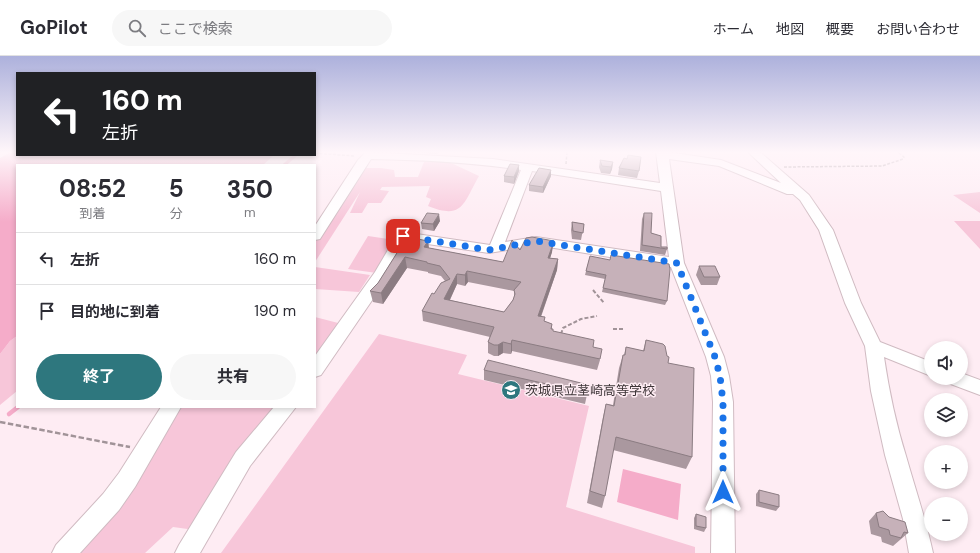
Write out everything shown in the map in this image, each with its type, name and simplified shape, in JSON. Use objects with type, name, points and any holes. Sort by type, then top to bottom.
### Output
[{"type":"street","points":[[316,235],[355,175]]},
{"type":"street","points":[[495,249],[525,175]]},
{"type":"street","points":[[579,175],[666,188]]},
{"type":"street","points":[[664,175],[677,263],[715,357],[720,376],[723,402],[723,553]]},
{"type":"street","points":[[756,175],[805,198]]},
{"type":"street","points":[[779,175],[805,198],[826,230],[853,303],[874,346],[882,398],[895,455],[914,519],[921,553]]},
{"type":"street","points":[[316,369],[382,274],[403,236],[489,250],[536,241],[677,263]]},
{"type":"street","points":[[874,346],[924,366]]},
{"type":"street","points":[[968,383],[980,388]]},
{"type":"street","points":[[64,553],[111,502],[127,480],[170,408]]},
{"type":"street","points":[[187,553],[243,459],[285,408]]},
{"type":"path","points":[[593,290],[604,302]]},
{"type":"path","points":[[560,336],[563,328],[580,319],[597,316]]},
{"type":"path","points":[[613,329],[624,329]]},
{"type":"path","points":[[0,422],[145,450]]},
{"type":"shaded area","points":[[0,175],[16,175],[16,337],[10,341],[0,354]]},
{"type":"shaded area","points":[[358,175],[418,177],[419,175],[479,176],[461,207],[448,211],[428,206],[431,199],[426,197],[430,186],[382,187],[380,190],[389,191],[381,203],[368,203],[362,213],[350,213],[360,192],[316,260],[316,240]]},
{"type":"shaded area","points":[[980,192],[980,213],[953,195]]},
{"type":"shaded area","points":[[954,221],[980,221],[980,249]]},
{"type":"shaded area","points":[[368,236],[395,240],[377,273],[348,269]]},
{"type":"shaded area","points":[[316,267],[370,275],[359,292],[316,289]]},
{"type":"shaded area","points":[[316,317],[342,324],[316,357]]},
{"type":"shaded area","points":[[379,334],[467,355],[458,374],[589,406],[566,507],[695,547],[695,553],[221,553]]},
{"type":"shaded area","points":[[16,337],[16,392],[0,405],[0,354],[10,341]]},
{"type":"shaded area","points":[[175,408],[275,408],[195,530],[173,527],[145,553],[74,553]]},
{"type":"shaded area","points":[[623,469],[681,484],[678,520],[617,502]]},
{"type":"building","points":[[504,175],[515,175],[514,177]]},
{"type":"building","points":[[535,175],[549,175],[543,187],[529,185]]},
{"type":"building","points":[[427,213],[439,214],[433,224],[421,223]]},
{"type":"building","points":[[644,213],[652,213],[651,233],[661,236],[661,247],[667,247],[667,249],[642,245]]},
{"type":"building","points":[[572,222],[584,224],[583,233],[573,231]]},
{"type":"building","points":[[407,237],[428,241],[424,247],[503,262],[512,240],[520,250],[526,238],[532,237],[554,241],[548,258],[558,259],[538,316],[545,317],[544,321],[552,324],[551,329],[553,329],[553,331],[594,340],[593,347],[602,349],[600,359],[512,340],[511,344],[503,342],[498,345],[494,345],[488,342],[494,327],[422,311],[432,293],[434,294],[441,283],[450,279],[440,266],[405,257],[381,293],[370,291],[378,283]],"holes":[[[467,271],[521,282],[514,290],[515,294],[513,300],[504,312],[444,299],[457,274],[465,275]]]},
{"type":"building","points":[[611,255],[669,264],[670,269],[667,301],[603,288],[606,275],[586,271],[590,256],[610,260]]},
{"type":"building","points":[[699,266],[715,266],[720,277],[704,277]]},
{"type":"building","points":[[646,340],[663,344],[665,346],[667,356],[669,357],[668,363],[694,368],[692,457],[616,437],[605,496],[590,491],[606,404],[614,406],[623,355],[625,355],[626,347],[644,351]]},
{"type":"building","points":[[488,360],[589,385],[587,393],[484,370]]},
{"type":"building","points":[[759,490],[779,495],[779,507],[759,502]]},
{"type":"building","points":[[883,511],[889,517],[905,522],[908,533],[904,532],[901,538],[890,535],[889,530],[879,527],[876,513]]},
{"type":"building","points":[[696,514],[706,517],[706,528],[696,526]]},
{"type":"waterway","points":[[9,414],[17,408]]},
{"type":"place","name":"茨城県立茎崎高等学校","points":[[511,390]]},
{"type":"route","points":[[403,236],[489,250],[536,241],[677,263],[715,357],[720,376],[723,402],[723,492]]}]
